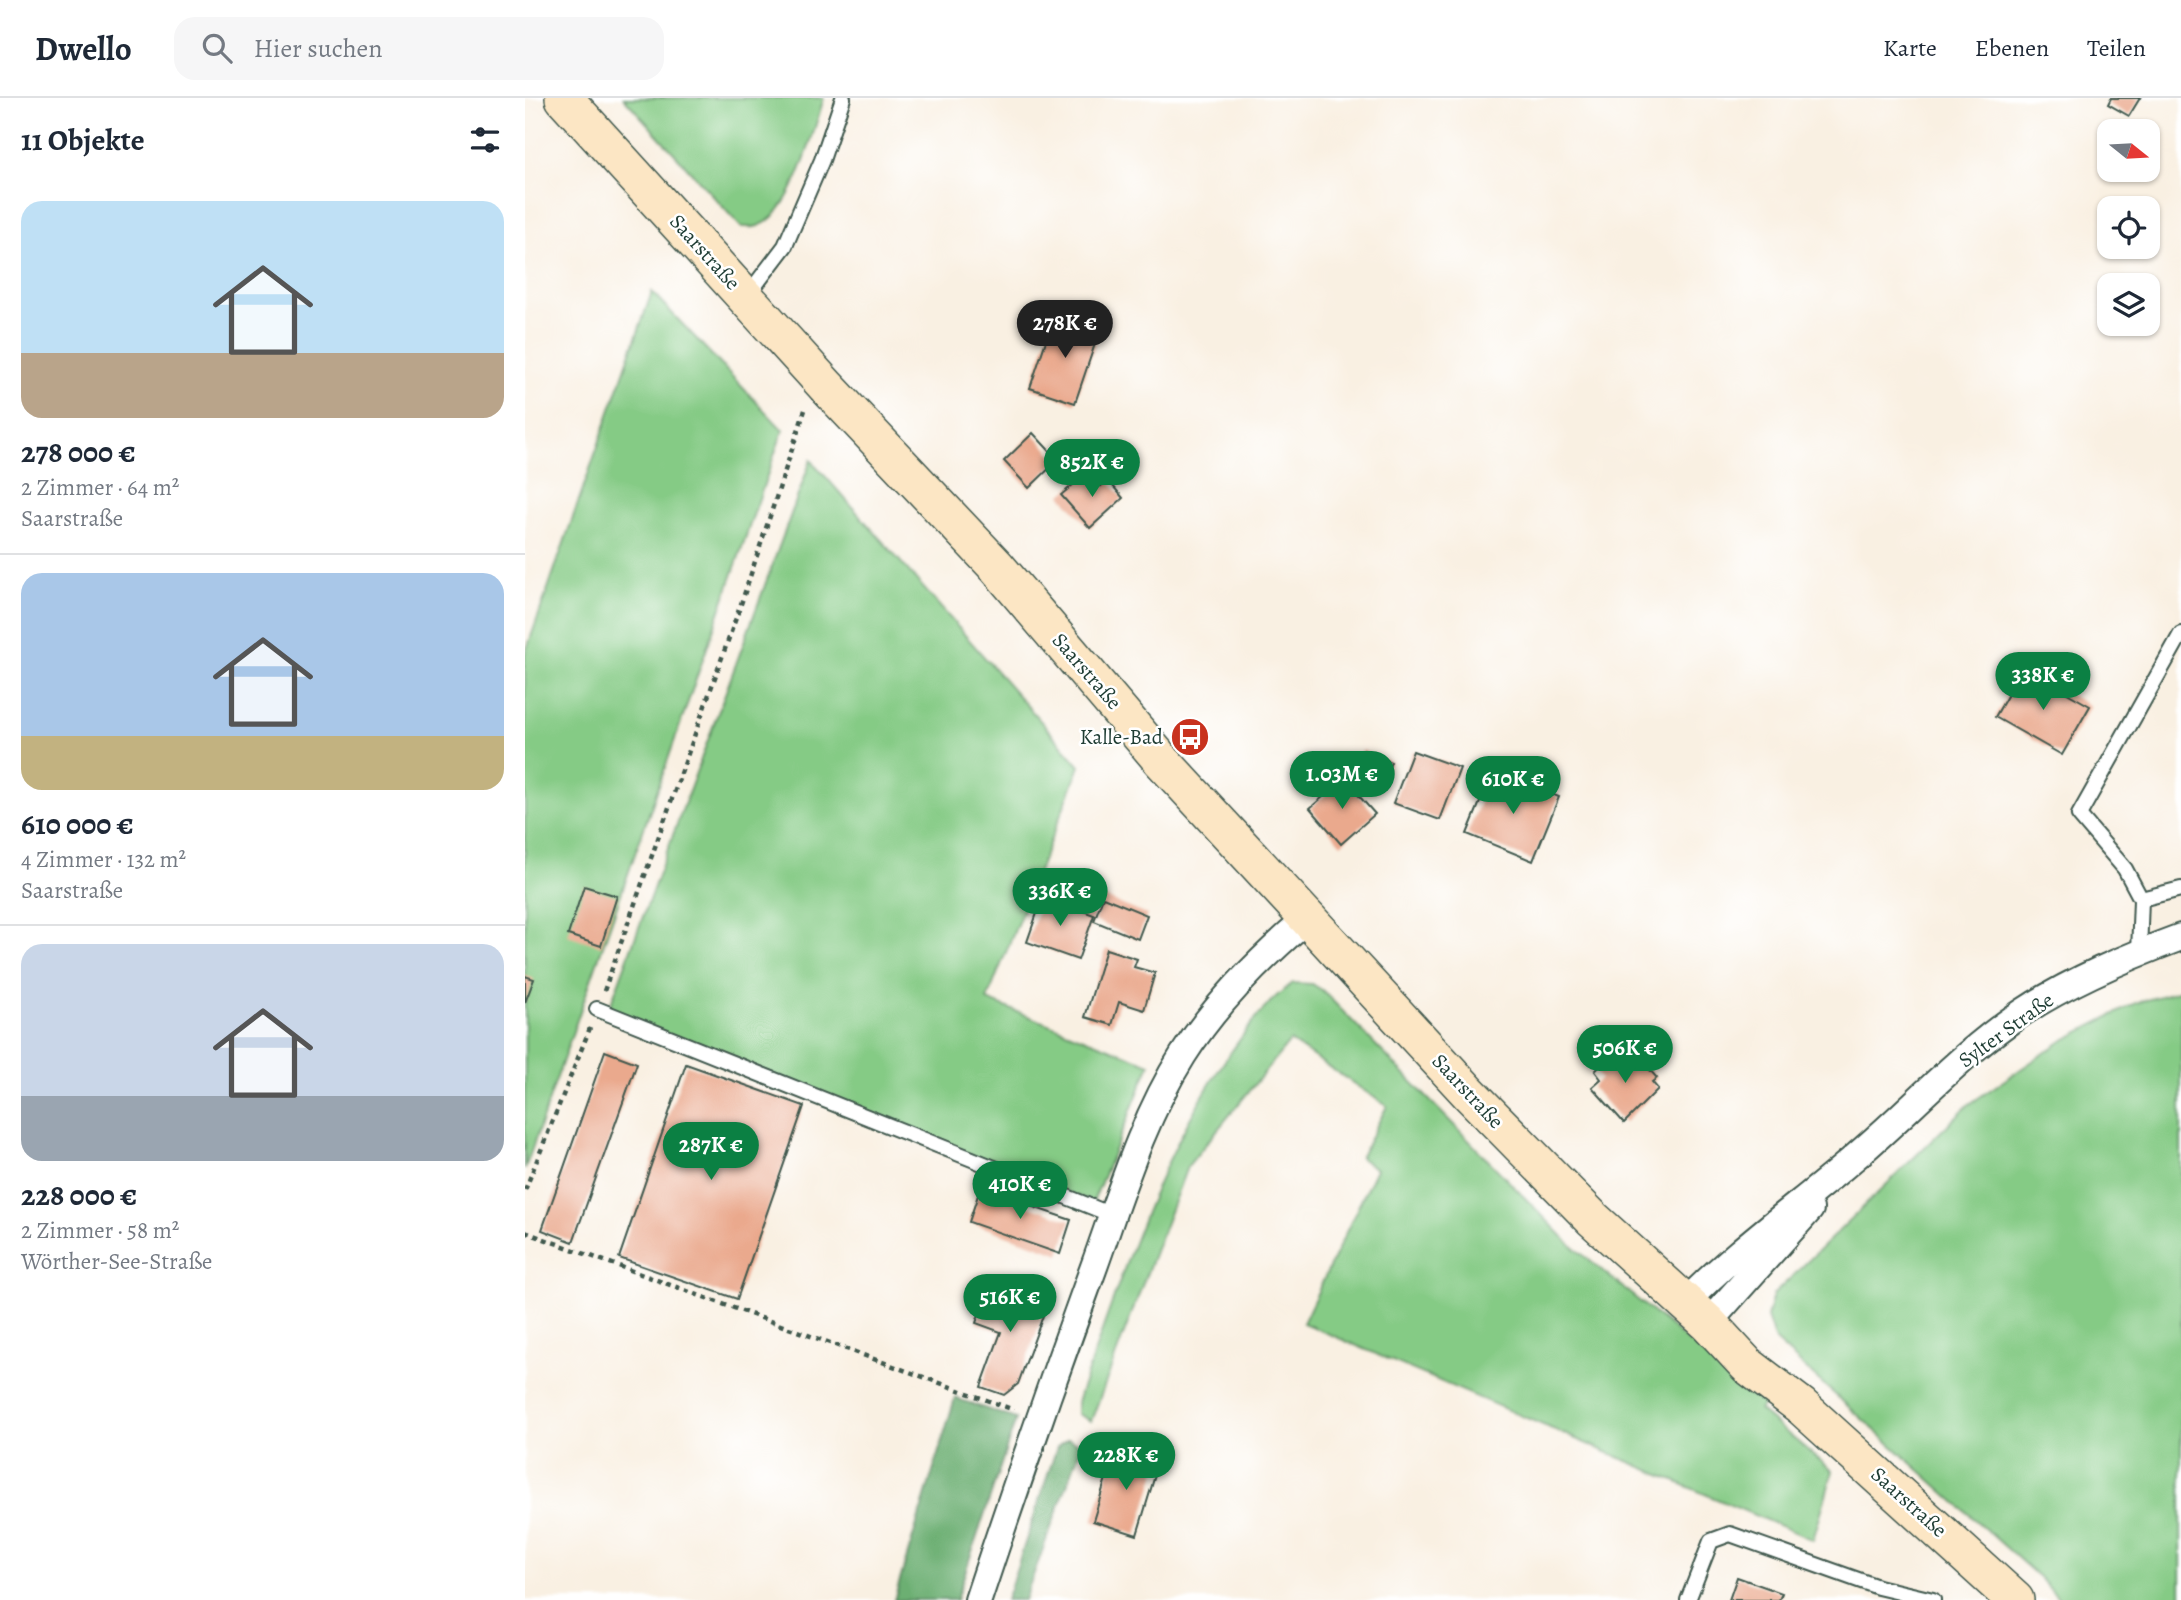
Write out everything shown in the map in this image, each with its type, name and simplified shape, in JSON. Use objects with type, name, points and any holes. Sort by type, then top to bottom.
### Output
[{"type":"main road","name":"Saarstraße","points":[[564,98],[826,386],[997,567],[1162,761],[1470,1094],[1593,1219],[1697,1313],[1755,1372],[1801,1406],[2015,1600]]},
{"type":"street","points":[[978,1600],[1039,1419],[1146,1127],[1183,1055],[1209,1019],[1274,947],[1308,918]]},
{"type":"street","name":"Sylter Straße","points":[[1697,1313],[1854,1158],[1982,1043],[2022,1013],[2064,987],[2181,937]]},
{"type":"lane","points":[[746,297],[785,247],[822,160],[843,98]]},
{"type":"lane","points":[[2139,953],[2141,899],[2120,862],[2078,815],[2181,634]]},
{"type":"lane","points":[[2141,899],[2181,888]]},
{"type":"lane","points":[[597,1009],[1112,1215]]},
{"type":"lane","points":[[1688,1600],[1711,1541],[1730,1534],[1878,1587],[1933,1600]]},
{"type":"path","points":[[525,1190],[597,1009],[742,601],[802,416],[826,386]]},
{"type":"path","points":[[525,1232],[1039,1419]]},
{"type":"green space","points":[[624,98],[824,98],[800,170],[782,206],[770,219],[758,226],[741,227]]},
{"type":"green space","points":[[652,292],[783,430],[525,1169],[525,654]]},
{"type":"green space","points":[[811,460],[1080,766],[987,1000],[1150,1064],[1093,1202],[606,1017]]},
{"type":"green space","points":[[1293,983],[1312,984],[1322,990],[1570,1244],[1764,1404],[1759,1410],[1833,1471],[1813,1540],[1303,1323],[1376,1169],[1360,1158],[1387,1106],[1290,1041],[1187,1167],[1091,1421],[1077,1414],[1077,1402],[1124,1269],[1179,1140],[1201,1099],[1241,1038],[1264,1008]]},
{"type":"green space","points":[[2181,990],[2181,1600],[2060,1600],[2039,1577],[1775,1341],[1767,1317],[1773,1295],[1968,1105],[2062,1041],[2136,1003]]},
{"type":"green space","points":[[955,1398],[1016,1419],[956,1600],[894,1600]]},
{"type":"green space","points":[[1068,1439],[1082,1445],[1024,1600],[1006,1600],[1057,1447]]},
{"type":"building","points":[[2111,98],[2140,98],[2129,116],[2108,104]]},
{"type":"building","points":[[1054,317],[1099,332],[1075,403],[1030,388]]},
{"type":"building","points":[[1033,433],[1058,460],[1029,488],[1004,461]]},
{"type":"building","points":[[1088,472],[1101,486],[1108,480],[1123,498],[1090,528],[1061,495]]},
{"type":"building","points":[[2023,668],[2090,706],[2062,755],[1995,717]]},
{"type":"building","points":[[1362,750],[1391,762],[1384,779],[1374,774],[1371,781],[1353,773]]},
{"type":"building","points":[[1413,751],[1460,768],[1440,820],[1393,803]]},
{"type":"building","points":[[1493,770],[1559,797],[1533,861],[1467,834]]},
{"type":"building","points":[[1344,779],[1375,814],[1341,844],[1310,808]]},
{"type":"building","points":[[584,886],[617,896],[601,946],[568,935]]},
{"type":"building","points":[[1043,896],[1094,915],[1078,960],[1027,942]]},
{"type":"building","points":[[1103,897],[1147,915],[1138,939],[1094,921]]},
{"type":"building","points":[[1106,949],[1137,959],[1134,967],[1155,973],[1144,1010],[1119,1002],[1112,1025],[1085,1017]]},
{"type":"building","points":[[525,976],[534,979],[525,1003]]},
{"type":"building","points":[[605,1051],[637,1063],[573,1242],[542,1230]]},
{"type":"building","points":[[1614,1053],[1618,1058],[1624,1053],[1637,1066],[1642,1061],[1657,1078],[1652,1082],[1658,1089],[1624,1123],[1592,1087],[1601,1079],[1595,1071]]},
{"type":"building","points":[[686,1064],[804,1106],[737,1299],[619,1258]]},
{"type":"building","points":[[980,1189],[1071,1220],[1060,1254],[969,1222]]},
{"type":"building","points":[[991,1281],[1048,1302],[1018,1384],[1004,1395],[981,1387],[1001,1332],[976,1323]]},
{"type":"building","points":[[1115,1449],[1159,1462],[1137,1535],[1093,1521]]},
{"type":"building","points":[[1737,1577],[1782,1593],[1779,1600],[1729,1600]]},
{"type":"place","name":"Kalle-Bad","points":[[1190,737]]}]
